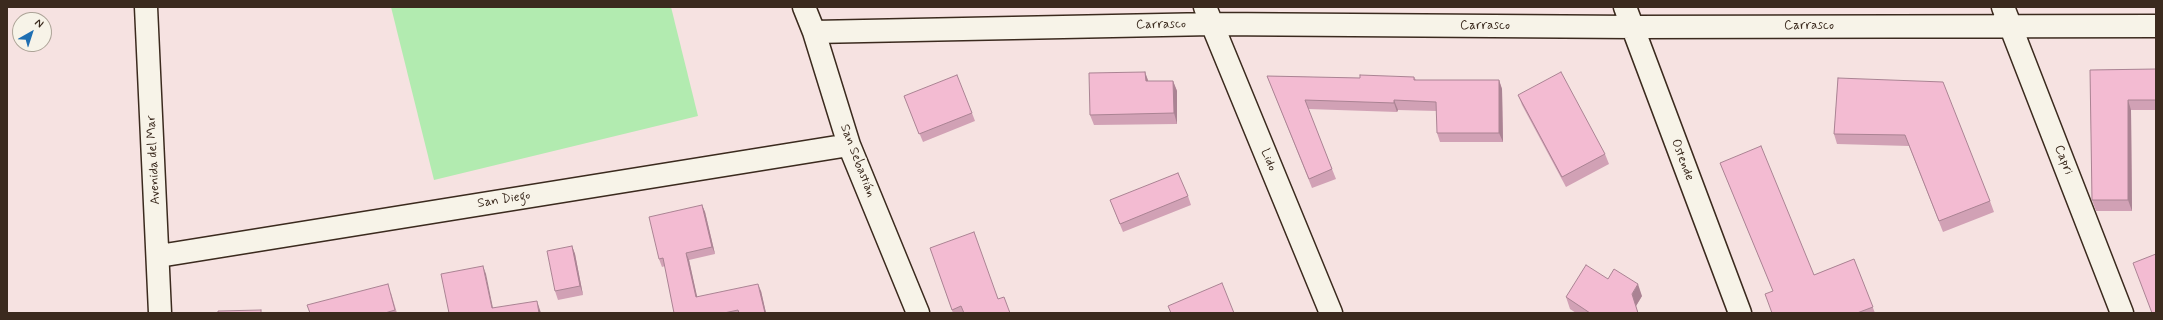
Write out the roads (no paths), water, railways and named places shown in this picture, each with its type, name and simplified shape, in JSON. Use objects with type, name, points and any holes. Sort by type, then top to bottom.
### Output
[{"type":"street","name":"Avenida del Mar","points":[[146,7],[160,313]]},
{"type":"street","name":"San Sebastián","points":[[804,7],[814,32],[848,145],[918,313]]},
{"type":"street","name":"Ostende","points":[[1625,7],[1740,313]]},
{"type":"street","name":"Carrasco","points":[[814,32],[1208,15],[1633,27],[2007,16],[2156,26]]},
{"type":"street","name":"Lido","points":[[1208,15],[1331,313]]},
{"type":"street","name":"Capri","points":[[2007,16],[2122,313]]},
{"type":"street","name":"San Diego","points":[[158,256],[848,145]]}]
